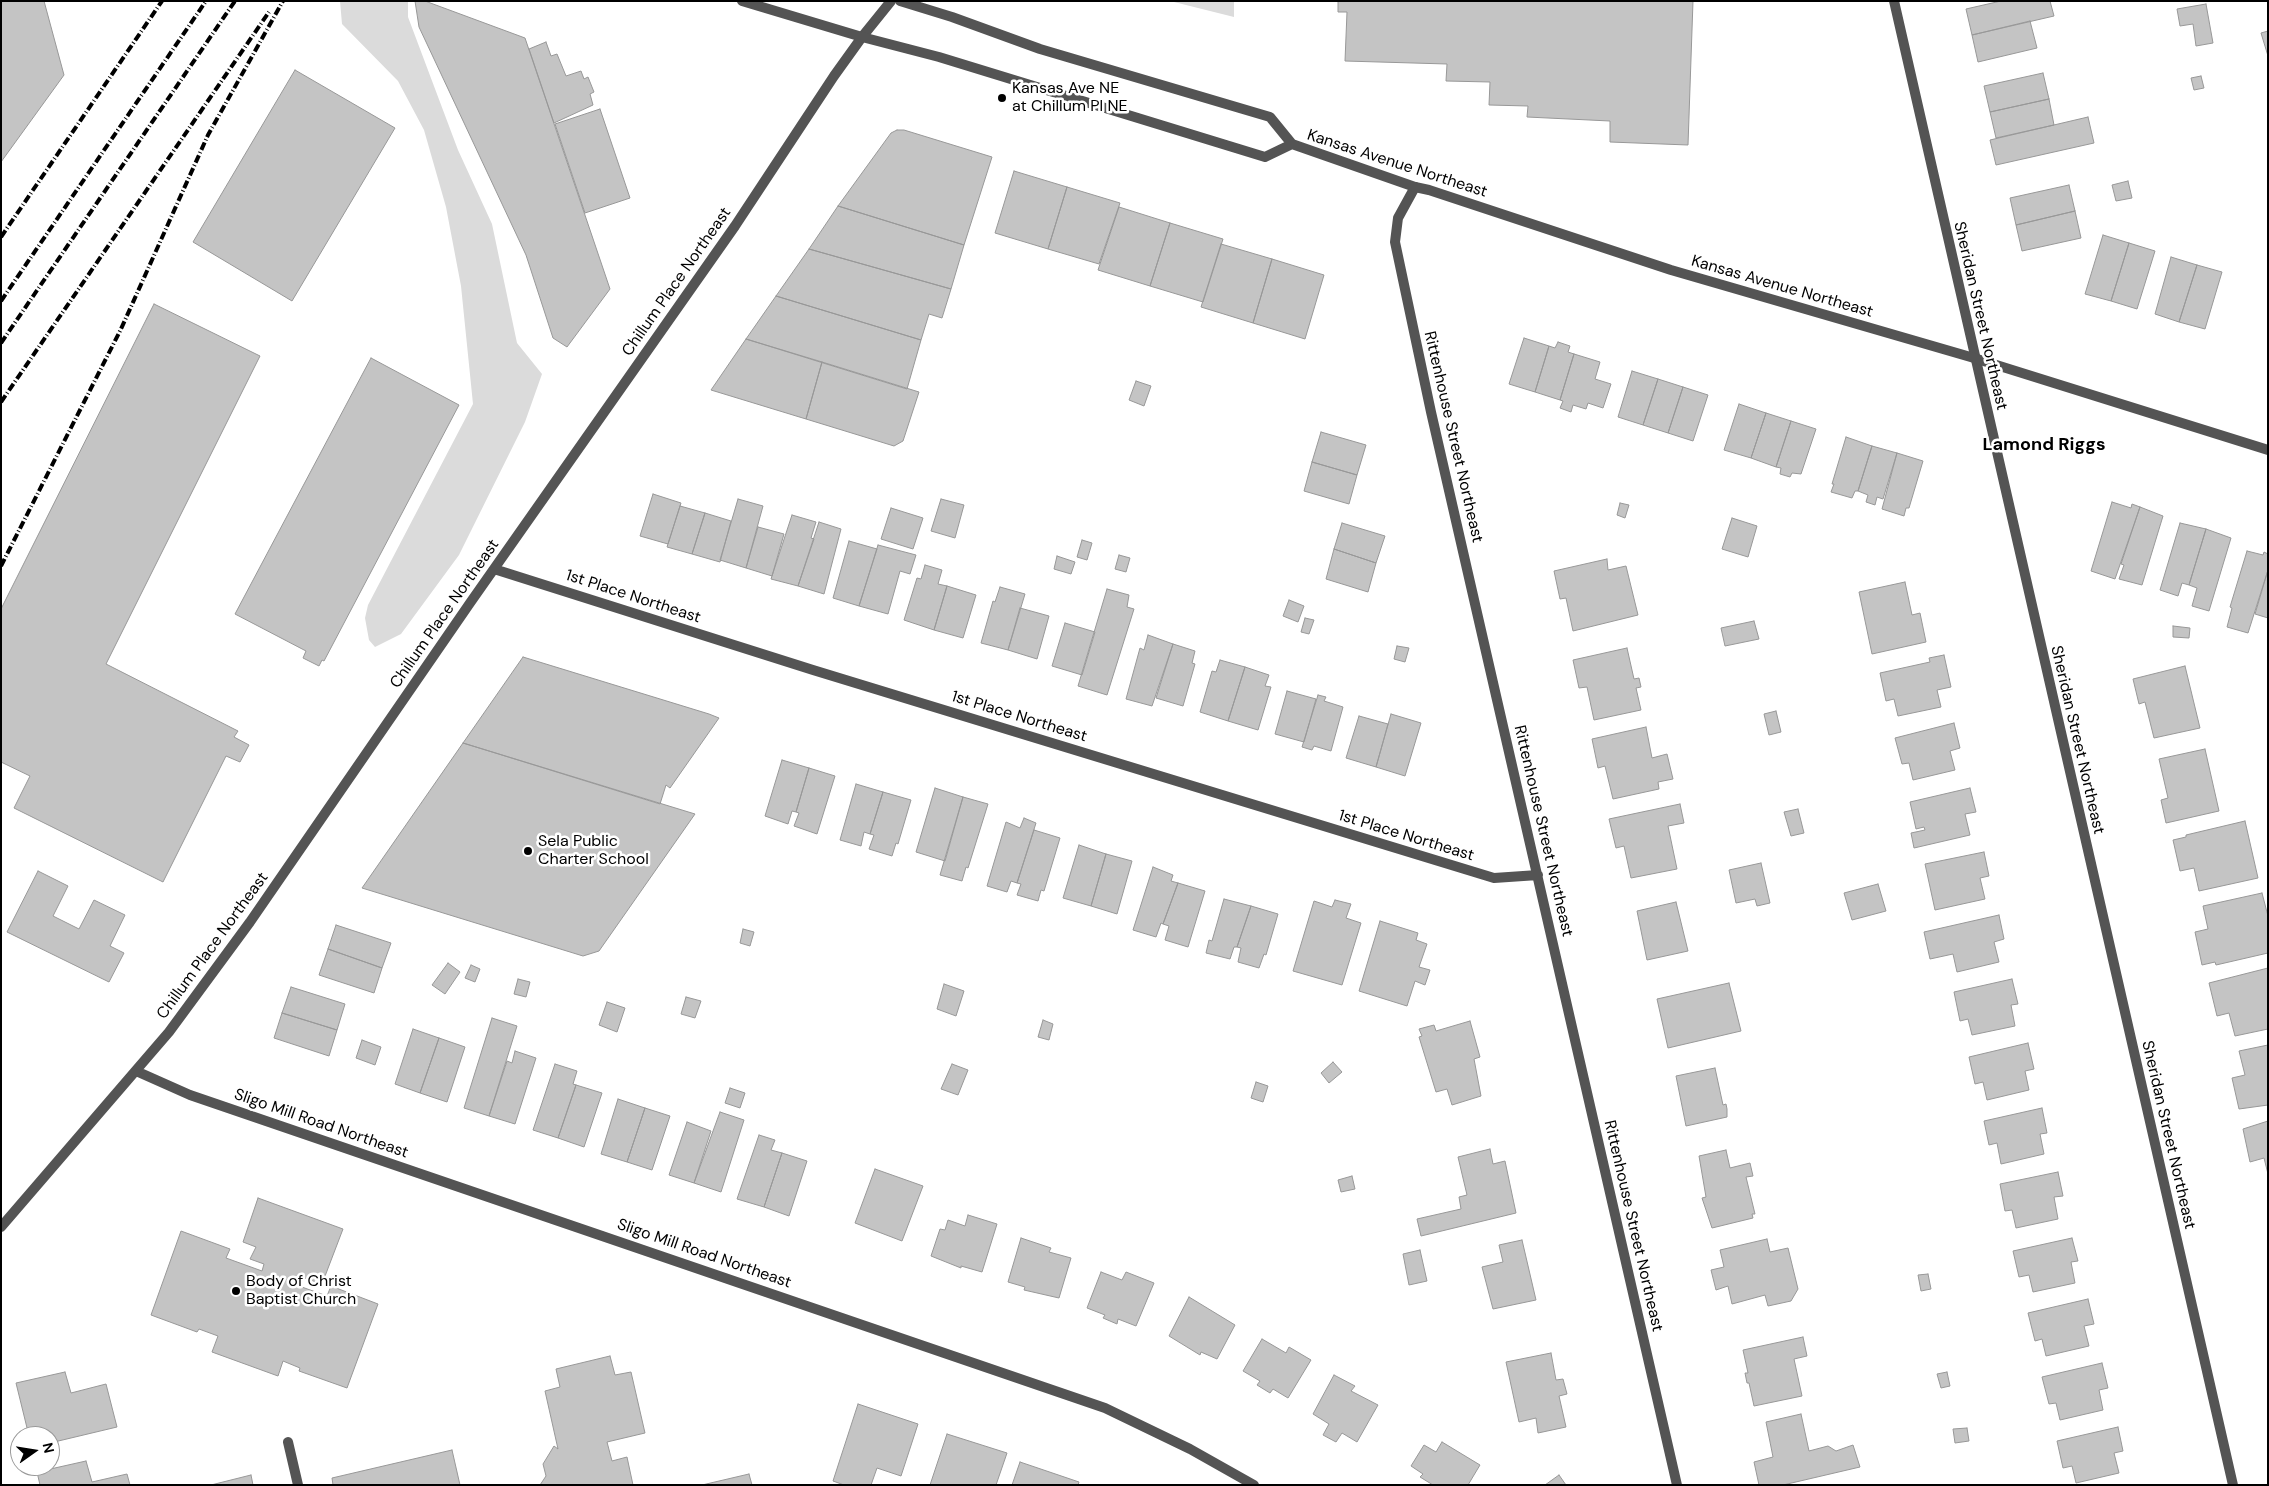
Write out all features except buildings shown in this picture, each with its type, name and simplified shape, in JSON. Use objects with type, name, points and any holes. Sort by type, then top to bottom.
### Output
[{"type":"street","name":"Kansas Avenue Northeast","points":[[742,1],[862,37],[939,57],[1265,157],[1292,144]]},
{"type":"street","name":"Chillum Place Northeast","points":[[1,1227],[169,1032],[250,922],[494,569],[730,234],[862,37],[891,1]]},
{"type":"street","name":"Kansas Avenue Northeast","points":[[900,1],[952,17],[1040,49],[1270,117],[1292,144],[1414,187],[1429,190],[1671,270],[1974,358],[2268,450]]},
{"type":"street","name":"Sheridan Street Northeast","points":[[1894,1],[1974,358],[2233,1485]]},
{"type":"street","name":"Rittenhouse Street Northeast","points":[[1414,187],[1398,218],[1395,242],[1431,412],[1677,1485]]},
{"type":"street","name":"1st Place Northeast","points":[[494,569],[813,670],[1494,878],[1538,875]]},
{"type":"street","name":"Sligo Mill Road Northeast","points":[[136,1071],[190,1095],[1105,1408],[1190,1449],[1250,1484]]},
{"type":"street","points":[[288,1442],[298,1485]]},
{"type":"shaded area","points":[[340,1],[408,1],[408,17],[458,150],[492,224],[517,343],[542,374],[525,422],[459,555],[401,634],[375,647],[369,640],[365,618],[368,605],[473,404],[461,286],[446,207],[424,130],[398,81],[342,24]]},
{"type":"shaded area","points":[[1170,1],[1234,1],[1234,17]]},
{"type":"railway","points":[[1,237],[162,1]]},
{"type":"railway","points":[[1,301],[206,1]]},
{"type":"railway","points":[[1,343],[235,1]]},
{"type":"railway","points":[[1,566],[121,329],[208,135],[283,1]]},
{"type":"railway","points":[[1,402],[269,12]]},
{"type":"place","name":"Kansas Ave NE at Chillum Pl NE","points":[[1002,98]]},
{"type":"place","name":"Sela Public Charter School","points":[[528,851]]},
{"type":"place","name":"Body of Christ Baptist Church","points":[[236,1291]]},
{"type":"district","name":"Lamond Riggs","points":[[2044,445]]}]
